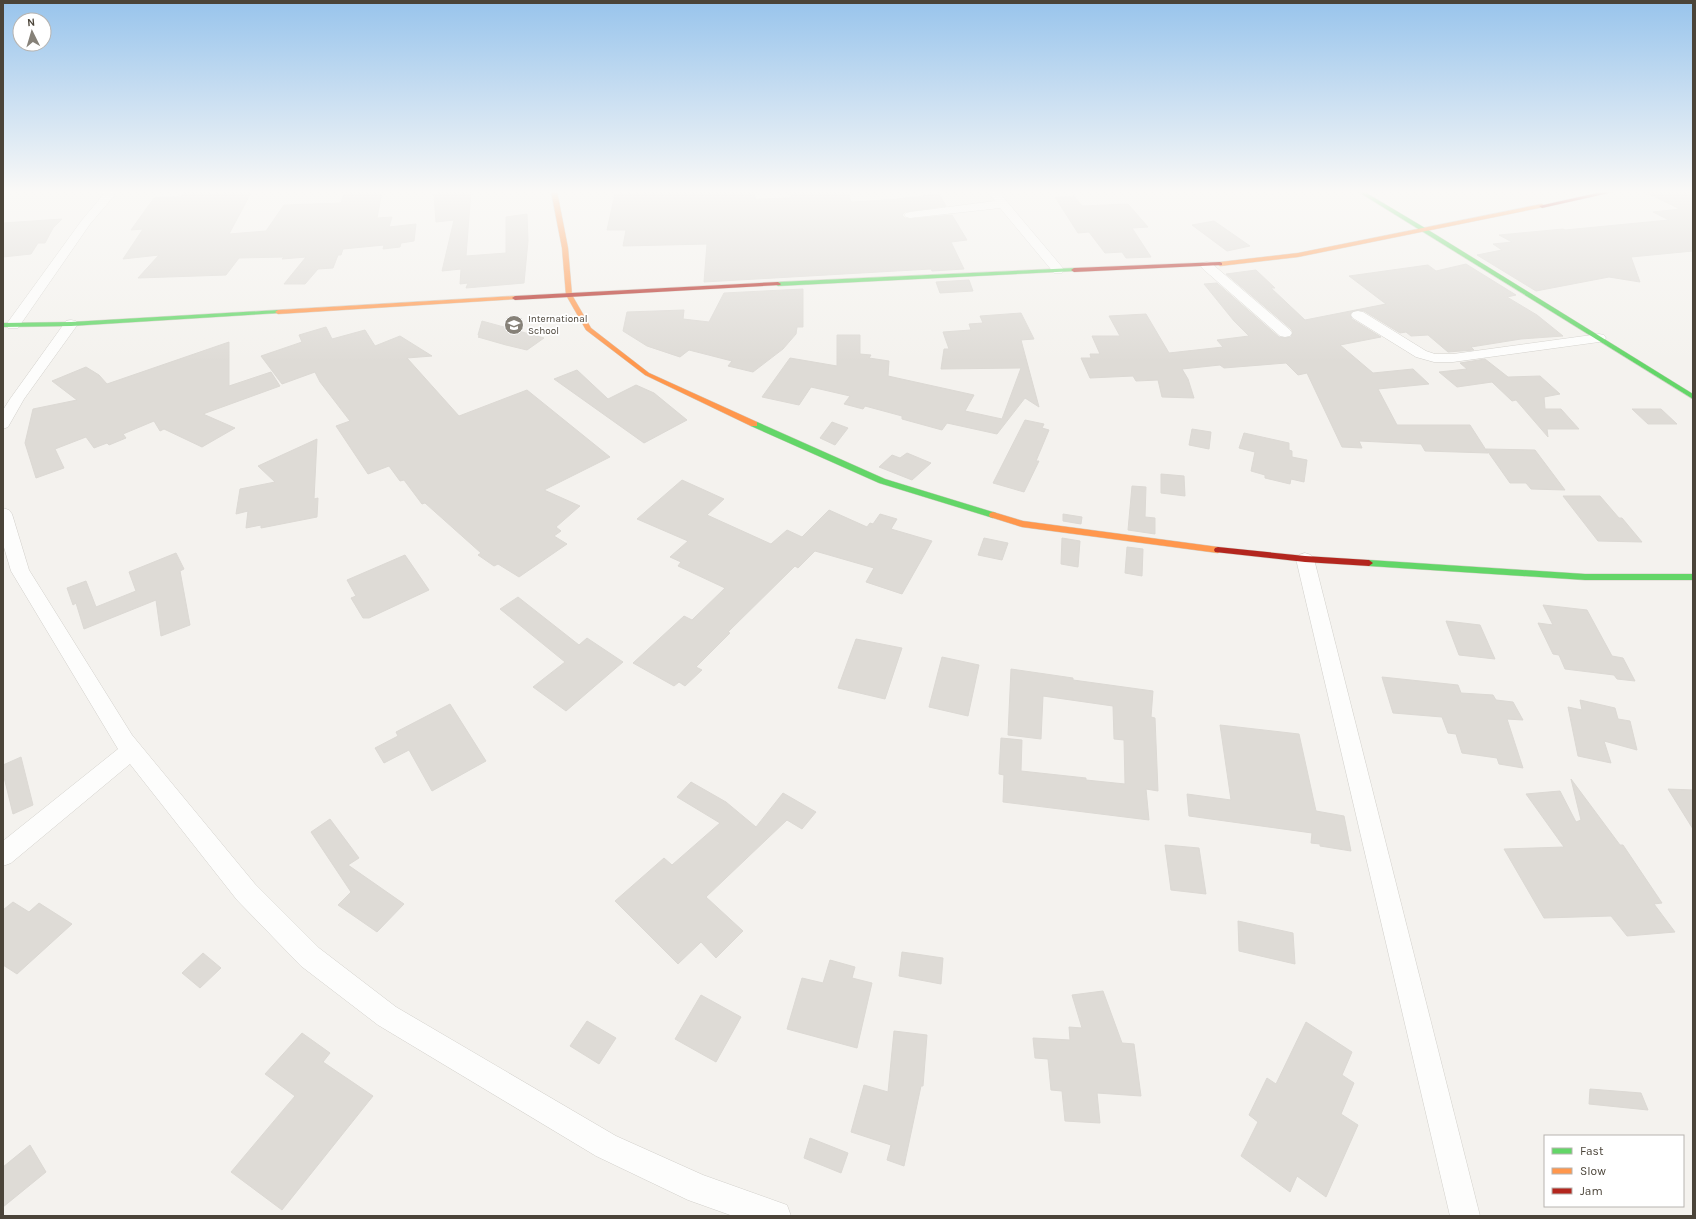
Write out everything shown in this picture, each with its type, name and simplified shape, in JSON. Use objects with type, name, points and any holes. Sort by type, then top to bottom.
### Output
[{"type":"street","points":[[8,325],[66,248]]},
{"type":"street","points":[[565,248],[569,295],[588,328],[647,374],[740,418],[882,481],[1022,524],[1172,545],[1305,559],[1585,577],[1693,577]]},
{"type":"street","points":[[1039,248],[1058,270]]},
{"type":"street","points":[[8,325],[71,324],[569,295],[1058,270],[1207,266],[1298,254],[1330,248]]},
{"type":"street","points":[[1452,248],[1693,397]]},
{"type":"street","points":[[1207,266],[1285,333]]},
{"type":"street","points":[[1358,315],[1421,354],[1434,358],[1453,358],[1599,338]]},
{"type":"street","points":[[3,424],[17,399],[71,324]]},
{"type":"street","points":[[3,514],[20,571],[124,740],[246,892],[310,956],[387,1016],[606,1146],[699,1189],[776,1216]]},
{"type":"street","points":[[1305,559],[1465,1216]]},
{"type":"street","points":[[3,855],[132,750]]},
{"type":"building","points":[[3,248],[35,248],[31,254],[3,257]]},
{"type":"building","points":[[130,248],[354,248],[343,249],[341,255],[338,255],[333,268],[318,269],[305,284],[284,284],[306,257],[282,259],[284,257],[239,258],[226,275],[138,278],[159,255],[123,259]]},
{"type":"building","points":[[447,248],[467,248],[466,256],[506,253],[506,248],[527,248],[524,283],[466,288],[468,283],[460,284],[461,269],[442,271]]},
{"type":"building","points":[[707,248],[954,248],[964,269],[932,271],[931,269],[704,282]]},
{"type":"building","points":[[1101,248],[1145,248],[1151,257],[1126,258],[1122,252],[1105,253]]},
{"type":"building","points":[[1223,248],[1241,248],[1227,251]]},
{"type":"building","points":[[1499,248],[1693,248],[1693,251],[1631,257],[1640,282],[1609,277],[1536,291],[1477,255],[1502,250]]},
{"type":"building","points":[[1466,264],[1516,295],[1507,297],[1537,315],[1563,336],[1521,339],[1471,347],[1474,350],[1448,352],[1428,335],[1411,336],[1406,332],[1400,333],[1364,311],[1358,310],[1353,311],[1350,314],[1352,319],[1381,337],[1340,345],[1373,373],[1413,369],[1429,384],[1378,389],[1397,425],[1470,425],[1488,453],[1425,451],[1421,444],[1359,441],[1362,448],[1342,447],[1307,373],[1298,375],[1286,363],[1224,368],[1220,365],[1182,369],[1188,379],[1194,398],[1162,397],[1158,380],[1136,381],[1133,376],[1090,378],[1081,358],[1091,358],[1090,354],[1100,354],[1092,336],[1120,336],[1109,316],[1146,314],[1169,353],[1223,347],[1217,340],[1249,336],[1234,321],[1204,284],[1217,283],[1279,337],[1291,337],[1293,332],[1291,329],[1226,274],[1256,270],[1275,288],[1271,288],[1305,320],[1386,304],[1349,276],[1428,265],[1436,271]]},
{"type":"building","points":[[969,280],[973,291],[940,293],[936,282]]},
{"type":"building","points":[[803,289],[803,327],[797,327],[796,334],[783,349],[753,372],[728,366],[732,361],[689,350],[680,357],[647,346],[623,331],[627,312],[684,310],[683,319],[709,322],[724,293]]},
{"type":"building","points":[[1021,313],[1034,339],[1021,340],[1039,407],[1025,398],[997,434],[947,423],[942,430],[902,419],[902,416],[865,406],[863,409],[844,404],[850,396],[811,387],[799,405],[762,397],[790,358],[837,366],[837,335],[860,335],[860,354],[871,355],[869,358],[889,361],[888,376],[974,395],[965,411],[1002,419],[1021,368],[941,369],[944,349],[949,349],[943,332],[971,330],[969,324],[983,323],[980,316]]},
{"type":"building","points":[[482,321],[544,338],[527,350],[506,345],[478,337],[480,336],[478,335]]},
{"type":"building","points":[[326,327],[332,339],[365,330],[375,346],[400,336],[432,356],[407,358],[459,416],[527,390],[610,457],[544,490],[580,506],[556,527],[561,531],[554,536],[567,544],[519,577],[498,564],[494,566],[478,555],[481,553],[425,503],[422,504],[404,480],[400,481],[389,466],[368,474],[336,426],[350,421],[320,382],[315,372],[282,384],[261,356],[302,342],[299,335]]},
{"type":"building","points":[[229,342],[229,386],[271,372],[280,386],[203,414],[235,428],[202,447],[164,429],[160,431],[154,421],[123,434],[126,438],[109,445],[107,443],[94,448],[86,437],[55,449],[64,468],[36,478],[25,443],[33,409],[77,400],[52,381],[86,367],[99,375],[107,384]]},
{"type":"building","points":[[1485,359],[1508,377],[1540,376],[1560,394],[1544,397],[1545,409],[1561,409],[1579,429],[1547,429],[1548,437],[1516,400],[1512,401],[1492,382],[1457,387],[1439,372],[1467,369],[1460,363]]},
{"type":"building","points":[[577,370],[608,399],[636,385],[654,393],[687,420],[644,443],[554,379]]},
{"type":"building","points":[[1632,409],[1661,409],[1677,424],[1648,424]]},
{"type":"building","points":[[1025,420],[1044,424],[1042,428],[1049,430],[1036,461],[1039,461],[1024,492],[993,483]]},
{"type":"building","points":[[832,422],[848,428],[835,445],[820,438]]},
{"type":"building","points":[[1192,429],[1211,432],[1209,449],[1189,445]]},
{"type":"building","points":[[1244,433],[1289,443],[1289,450],[1292,451],[1292,457],[1307,460],[1304,482],[1291,479],[1290,484],[1265,478],[1265,475],[1251,471],[1255,452],[1239,448]]},
{"type":"building","points":[[317,439],[314,499],[318,498],[317,517],[261,528],[261,525],[246,528],[248,511],[236,514],[240,489],[275,482],[258,466]]},
{"type":"building","points":[[1486,449],[1535,450],[1565,490],[1531,489],[1526,483],[1510,483]]},
{"type":"building","points":[[907,453],[931,463],[912,480],[879,467],[892,455],[900,458]]},
{"type":"building","points":[[1161,474],[1184,476],[1185,496],[1161,493]]},
{"type":"building","points":[[682,480],[724,499],[707,515],[771,544],[787,530],[802,537],[829,510],[867,527],[870,523],[873,524],[880,514],[897,519],[891,529],[932,541],[902,594],[866,582],[874,568],[815,551],[798,568],[795,566],[728,632],[730,633],[696,667],[702,670],[685,686],[679,682],[674,686],[633,663],[684,616],[692,620],[725,588],[678,566],[681,562],[670,557],[688,541],[637,519]]},
{"type":"building","points":[[1132,486],[1146,487],[1145,517],[1155,518],[1155,534],[1128,530]]},
{"type":"building","points":[[1563,496],[1600,496],[1619,518],[1622,518],[1642,542],[1598,541]]},
{"type":"building","points":[[1063,514],[1082,517],[1081,524],[1063,521]]},
{"type":"building","points":[[984,538],[1008,543],[1002,560],[978,555]]},
{"type":"building","points":[[1062,538],[1080,541],[1078,567],[1061,564]]},
{"type":"building","points":[[1127,547],[1143,549],[1142,576],[1125,573]]},
{"type":"building","points":[[176,553],[184,569],[180,571],[190,625],[161,636],[156,600],[84,629],[76,603],[73,605],[67,588],[86,581],[96,607],[136,591],[129,572]]},
{"type":"building","points":[[405,555],[429,590],[369,618],[363,618],[351,598],[356,596],[347,580]]},
{"type":"building","points":[[518,597],[579,645],[587,638],[623,662],[566,711],[533,687],[565,662],[500,609]]},
{"type":"building","points":[[1543,605],[1587,610],[1612,656],[1623,658],[1635,681],[1617,679],[1614,675],[1565,669],[1559,655],[1553,654],[1538,623],[1553,625]]},
{"type":"building","points":[[1446,621],[1480,625],[1495,659],[1459,655]]},
{"type":"building","points":[[856,639],[902,648],[885,699],[838,688]]},
{"type":"building","points":[[942,657],[979,665],[968,716],[929,707]]},
{"type":"building","points":[[1011,669],[1073,678],[1073,680],[1153,691],[1151,717],[1155,718],[1158,791],[1146,789],[1149,820],[1003,802],[1004,775],[999,774],[1001,738],[1022,740],[1021,771],[1125,784],[1124,740],[1114,739],[1113,706],[1043,696],[1041,739],[1008,735]]},
{"type":"building","points":[[1382,677],[1458,685],[1461,693],[1493,695],[1496,700],[1513,702],[1523,720],[1507,719],[1523,768],[1499,764],[1497,758],[1462,753],[1456,734],[1448,733],[1442,717],[1393,713]]},
{"type":"building","points":[[1580,700],[1615,708],[1618,719],[1630,721],[1637,750],[1604,741],[1611,763],[1578,756],[1568,707],[1582,710]]},
{"type":"building","points":[[450,704],[486,761],[432,791],[409,750],[384,763],[375,748],[398,736],[396,732]]},
{"type":"building","points":[[1220,725],[1299,734],[1316,811],[1344,816],[1351,851],[1311,843],[1312,833],[1189,816],[1187,794],[1231,800]]},
{"type":"building","points":[[21,757],[33,805],[13,814],[3,773],[3,765]]},
{"type":"building","points":[[1571,779],[1620,845],[1623,845],[1662,903],[1654,904],[1675,932],[1627,936],[1611,916],[1544,918],[1504,849],[1564,847],[1526,794],[1560,791],[1576,822],[1581,820]]},
{"type":"building","points":[[691,782],[726,802],[756,827],[783,793],[816,812],[802,829],[787,820],[706,897],[743,931],[716,958],[701,942],[678,964],[615,901],[664,858],[672,865],[720,823],[677,797]]},
{"type":"building","points":[[1668,789],[1693,790],[1693,829]]},
{"type":"building","points":[[330,819],[359,858],[348,865],[404,904],[377,932],[338,905],[351,892],[311,832]]},
{"type":"building","points":[[1165,845],[1199,848],[1206,894],[1171,890]]},
{"type":"building","points":[[13,902],[29,912],[39,903],[72,924],[17,974],[3,965],[3,910]]},
{"type":"building","points":[[1238,921],[1293,933],[1295,964],[1239,951]]},
{"type":"building","points":[[902,952],[943,958],[941,984],[899,976]]},
{"type":"building","points":[[203,953],[221,968],[200,988],[182,973]]},
{"type":"building","points":[[830,960],[855,967],[852,978],[872,983],[857,1048],[787,1029],[802,978],[823,983]]},
{"type":"building","points":[[1103,991],[1122,1043],[1134,1044],[1141,1096],[1097,1093],[1100,1123],[1065,1121],[1062,1091],[1051,1090],[1048,1059],[1035,1058],[1033,1038],[1070,1040],[1069,1027],[1082,1028],[1072,995]]},
{"type":"building","points":[[701,995],[741,1017],[716,1062],[675,1039]]},
{"type":"building","points":[[587,1021],[616,1038],[599,1064],[570,1046]]},
{"type":"building","points":[[1306,1022],[1352,1052],[1342,1075],[1354,1083],[1341,1114],[1358,1125],[1326,1197],[1297,1176],[1290,1192],[1241,1156],[1258,1122],[1249,1115],[1267,1078],[1276,1084]]},
{"type":"building","points":[[894,1031],[927,1035],[923,1086],[921,1086],[904,1166],[887,1160],[891,1145],[851,1132],[864,1085],[888,1092]]},
{"type":"building","points":[[302,1033],[330,1053],[323,1062],[373,1096],[282,1210],[231,1172],[295,1096],[265,1074]]},
{"type":"building","points":[[1590,1089],[1641,1093],[1648,1110],[1589,1104]]},
{"type":"building","points":[[810,1138],[848,1153],[841,1173],[804,1158]]},
{"type":"building","points":[[30,1145],[46,1172],[3,1207],[3,1167]]},
{"type":"traffic: fast","points":[[1453,248],[1693,397]]},
{"type":"traffic: fast","points":[[778,284],[1074,270]]},
{"type":"traffic: fast","points":[[3,325],[71,324],[278,312]]},
{"type":"traffic: fast","points":[[754,424],[882,481],[993,515]]},
{"type":"traffic: fast","points":[[1369,563],[1585,577],[1693,577]]},
{"type":"traffic: slow","points":[[565,248],[569,295],[588,329],[647,374],[754,424]]},
{"type":"traffic: slow","points":[[1220,264],[1298,255],[1333,248]]},
{"type":"traffic: slow","points":[[278,312],[515,298]]},
{"type":"traffic: slow","points":[[993,515],[1022,524],[1218,550]]},
{"type":"traffic: jam","points":[[1074,270],[1220,264]]},
{"type":"traffic: jam","points":[[515,298],[778,284]]},
{"type":"traffic: jam","points":[[1218,550],[1305,559],[1369,563]]},
{"type":"place","name":"International School","points":[[514,325]]}]
